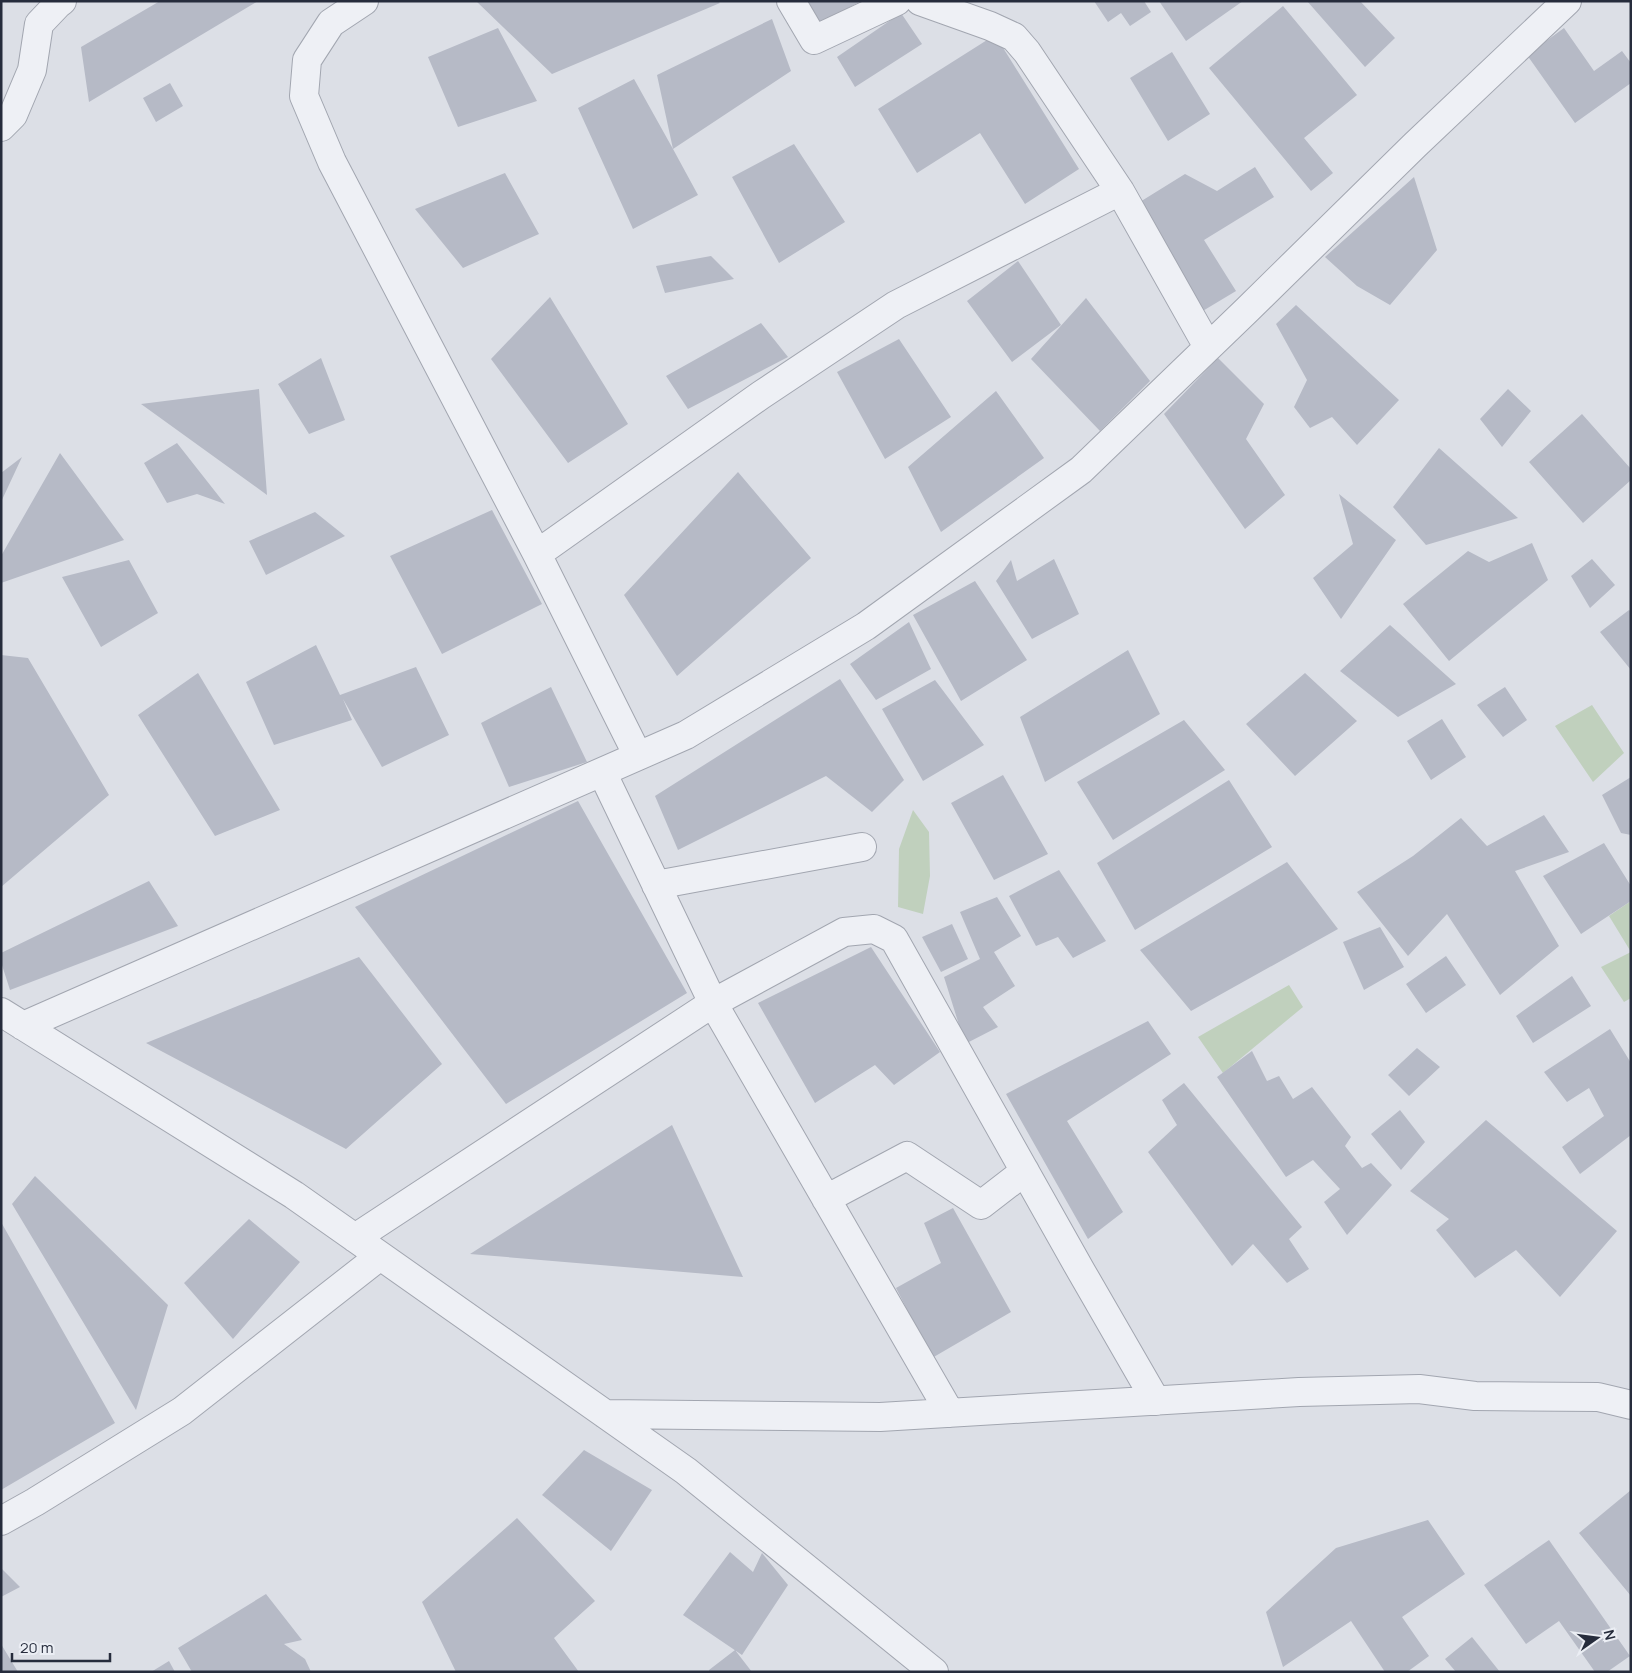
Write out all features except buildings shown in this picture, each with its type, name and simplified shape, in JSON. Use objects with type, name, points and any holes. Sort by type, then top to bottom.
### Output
[{"type":"street","points":[[1,127],[13,115],[32,70],[39,24],[62,1]]},
{"type":"street","points":[[364,1],[331,23],[307,60],[304,96],[337,171],[537,554],[638,756]]},
{"type":"street","points":[[790,1],[814,40],[897,1]]},
{"type":"street","points":[[920,1],[990,26],[1014,37],[1027,52],[1120,191],[1208,347]]},
{"type":"street","points":[[12,1019],[686,735],[866,626],[1081,470],[1415,145],[1567,1]]},
{"type":"street","points":[[537,554],[762,394],[896,304],[1120,191]]},
{"type":"street","points":[[602,772],[713,1003],[950,1413]]},
{"type":"street","points":[[656,885],[862,847]]},
{"type":"street","points":[[355,1238],[713,1003],[844,932],[874,929],[894,939],[1156,1401]]},
{"type":"street","points":[[12,1019],[294,1195],[686,1471],[934,1672]]},
{"type":"street","points":[[826,1199],[907,1156],[981,1205],[1026,1172]]},
{"type":"street","points":[[1,1521],[182,1411],[380,1256]]},
{"type":"street","points":[[605,1414],[880,1417],[1299,1392],[1419,1390],[1476,1396],[1598,1398],[1631,1404]]},
{"type":"green space","points":[[1592,705],[1624,753],[1593,782],[1555,726]]},
{"type":"green space","points":[[913,810],[929,832],[930,876],[923,914],[898,907],[899,849]]},
{"type":"green space","points":[[1631,901],[1631,952],[1609,916]]},
{"type":"green space","points":[[1631,952],[1631,998],[1624,1002],[1601,967]]},
{"type":"green space","points":[[1289,985],[1303,1007],[1223,1073],[1198,1037]]}]
